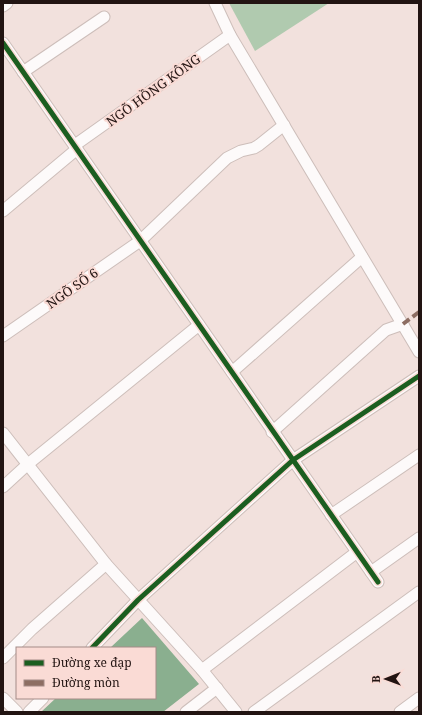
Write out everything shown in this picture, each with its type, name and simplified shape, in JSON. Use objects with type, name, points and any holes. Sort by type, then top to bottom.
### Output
[{"type":"street","points":[[3,6],[7,3]]},
{"type":"street","points":[[215,3],[230,34],[419,352]]},
{"type":"street","points":[[23,72],[104,17]]},
{"type":"street","name":"NGÕ HỒNG KÔNG","points":[[3,211],[76,147],[230,34]]},
{"type":"street","points":[[3,43],[232,372],[272,432],[378,582]]},
{"type":"street","name":"NGÕ SỐ 6","points":[[3,336],[140,241],[227,158],[240,151],[260,145],[284,125]]},
{"type":"street","points":[[232,372],[362,257]]},
{"type":"street","points":[[272,432],[386,330],[403,324]]},
{"type":"street","points":[[3,487],[28,464],[199,325]]},
{"type":"street","points":[[93,647],[138,600],[293,460],[419,376]]},
{"type":"street","points":[[3,433],[106,564],[202,670],[236,712]]},
{"type":"street","points":[[331,515],[419,455]]},
{"type":"street","points":[[371,572],[419,538]]},
{"type":"street","points":[[202,670],[357,552]]},
{"type":"street","points":[[3,658],[32,629],[106,564]]},
{"type":"street","points":[[254,712],[419,592]]},
{"type":"street","points":[[186,712],[217,688]]},
{"type":"street","points":[[3,698],[17,712]]},
{"type":"street","points":[[400,712],[419,698]]},
{"type":"street","points":[[29,712],[42,699]]},
{"type":"shaded area","points":[[229,3],[329,3],[255,51]]},
{"type":"shaded area","points":[[142,618],[199,684],[163,712],[41,712],[55,699],[156,699],[156,647],[111,647]]},
{"type":"marked path","points":[[403,324],[419,312]]},
{"type":"cycle path","points":[[3,43],[378,582]]},
{"type":"cycle path","points":[[93,647],[138,600],[293,460],[419,376]]}]
